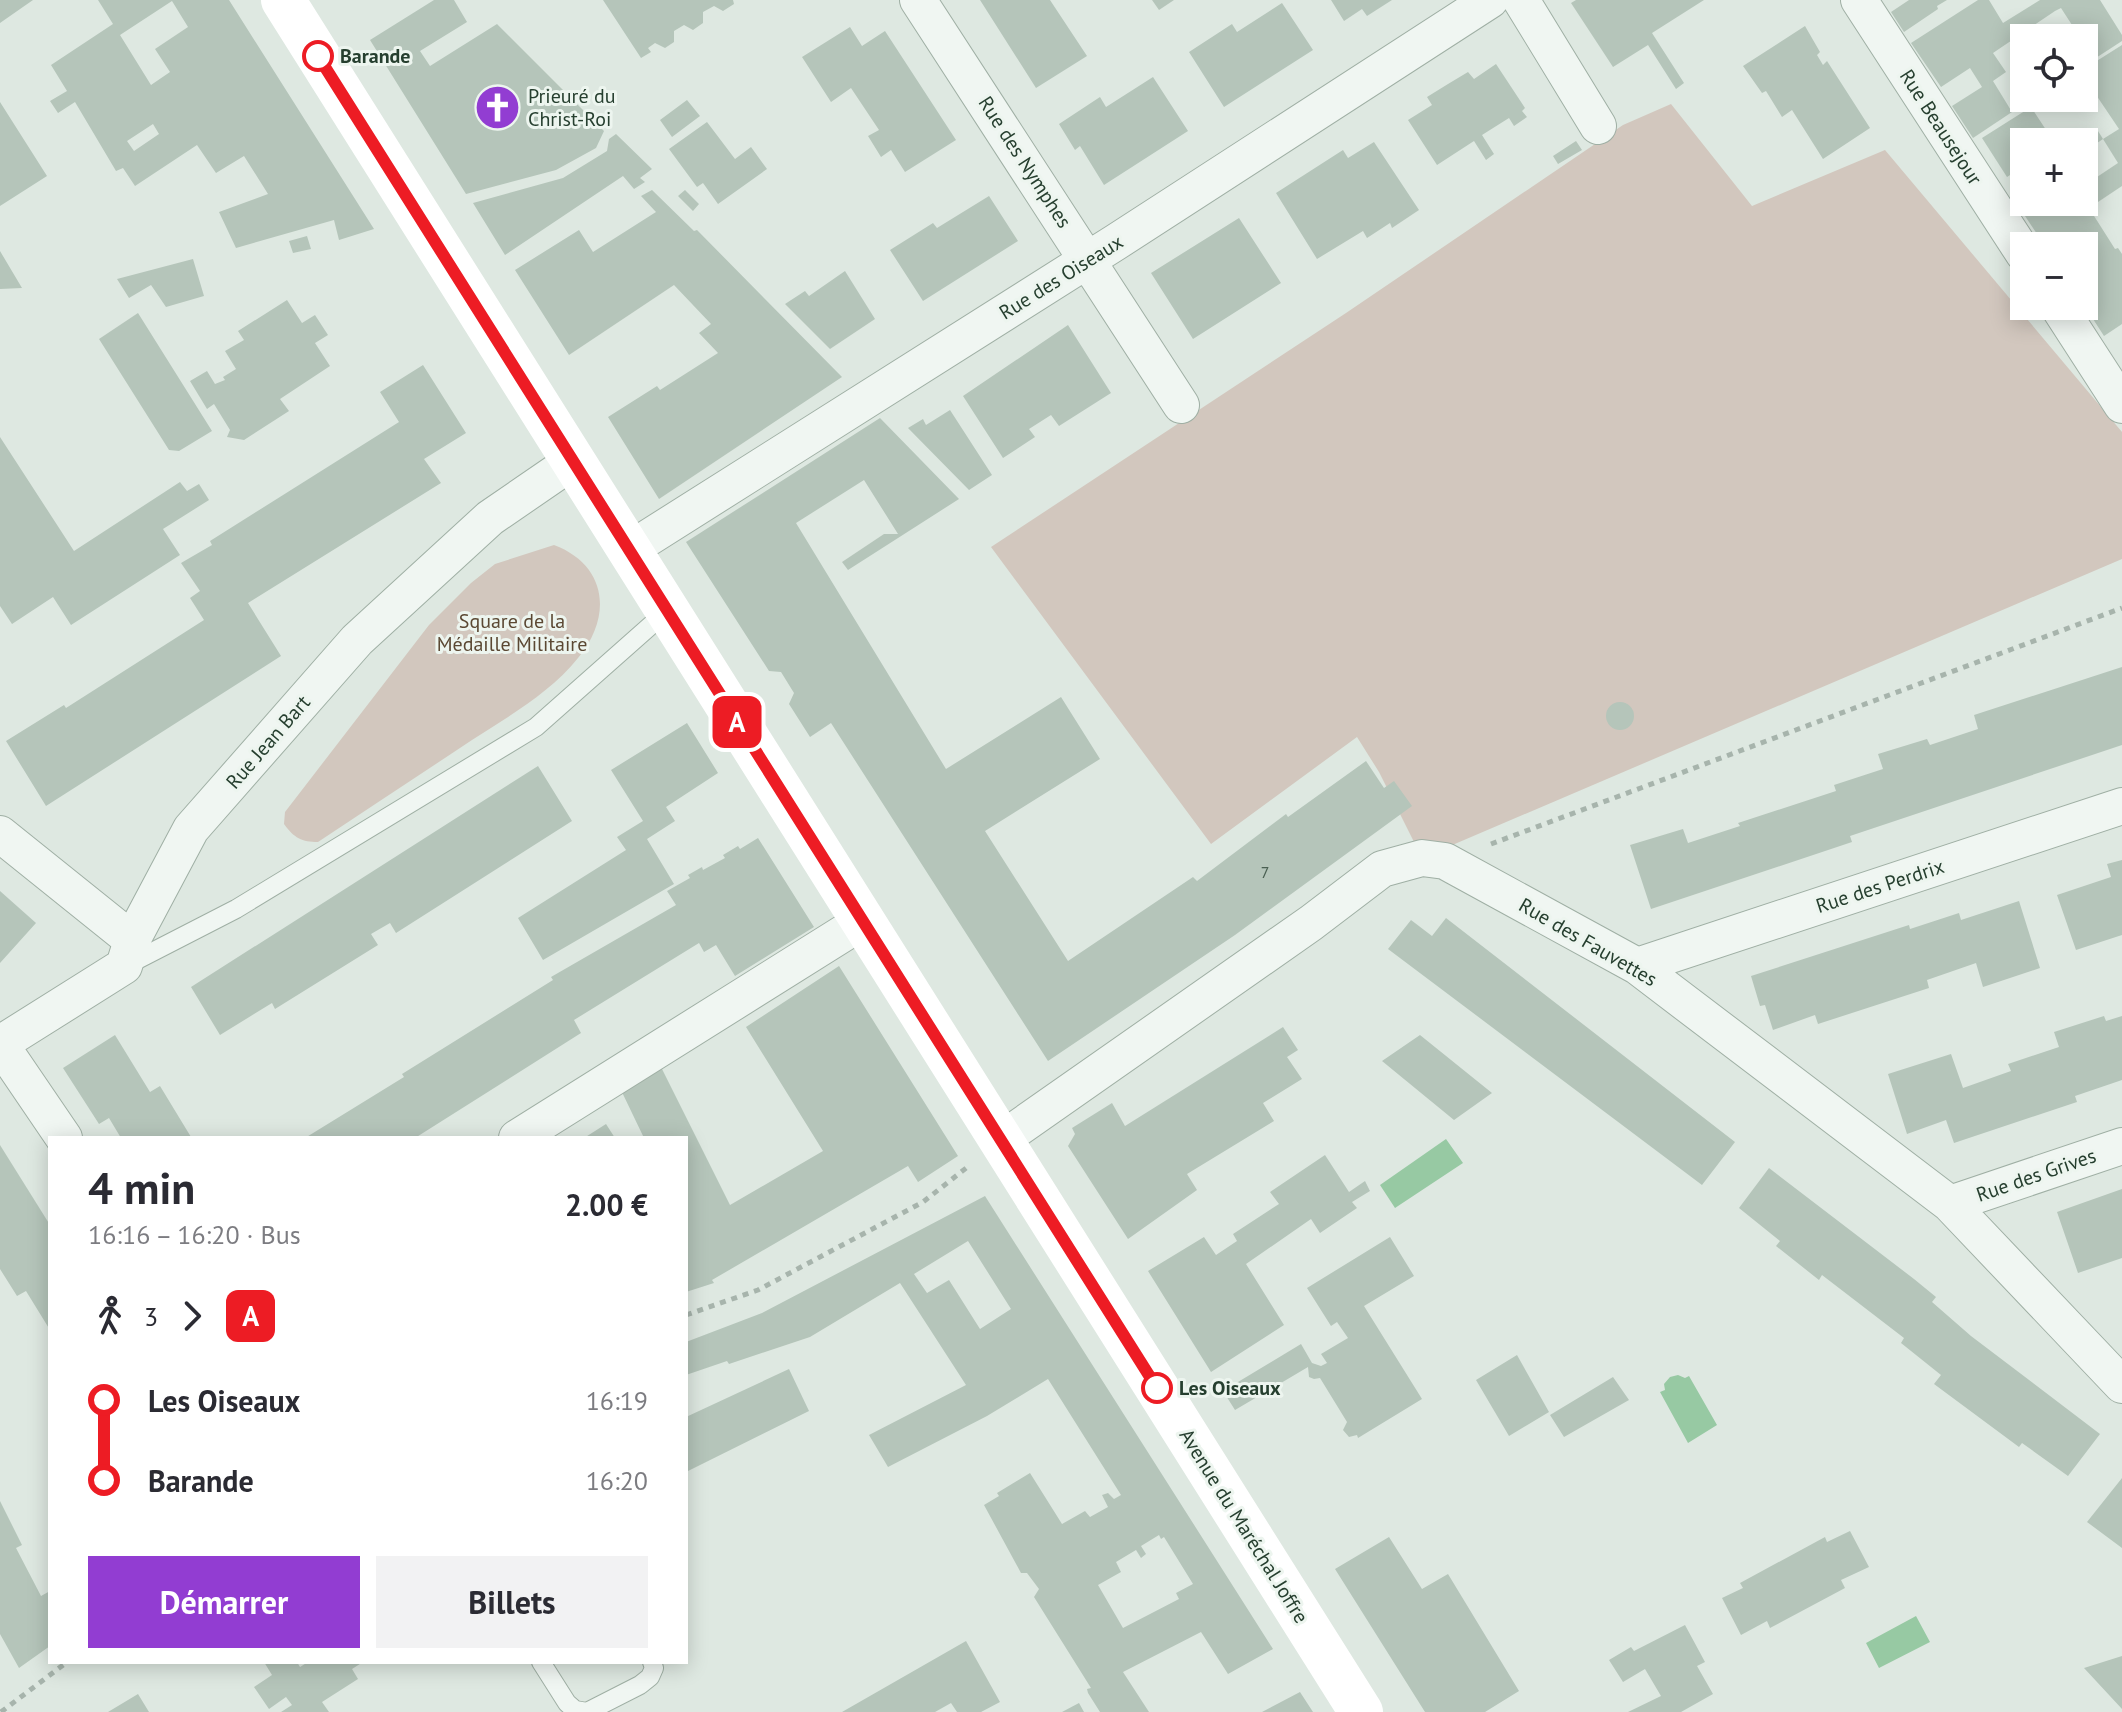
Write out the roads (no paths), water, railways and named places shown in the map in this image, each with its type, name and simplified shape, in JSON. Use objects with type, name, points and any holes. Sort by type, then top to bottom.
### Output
[{"type":"main road","name":"Avenue du Maréchal Joffre","points":[[283,0],[1361,1712]]},
{"type":"street","name":"Rue des Nymphes","points":[[918,0],[1181,405]]},
{"type":"street","name":"Rue des Oiseaux","points":[[629,550],[1490,0]]},
{"type":"street","points":[[1521,0],[1598,126]]},
{"type":"street","name":"Rue Beausejour","points":[[1859,0],[2010,232]]},
{"type":"street","points":[[2067,320],[2122,405]]},
{"type":"street","name":"Rue Jean Bart","points":[[0,1044],[128,953],[191,829],[357,640],[490,518],[573,461]]},
{"type":"street","name":"Rue des Perdrix","points":[[1637,966],[2122,806]]},
{"type":"street","points":[[0,834],[128,953]]},
{"type":"street","name":"Rue des Fauvettes","points":[[1001,1140],[1311,923],[1382,869],[1422,858],[1445,861],[1637,966],[1950,1204],[2122,1385]]},
{"type":"street","points":[[520,1136],[863,921]]},
{"type":"street","points":[[0,1044],[63,1136]]},
{"type":"street","name":"Rue des Grives","points":[[1950,1204],[2122,1146]]},
{"type":"lane","points":[[128,953],[236,909],[536,727],[667,611]]},
{"type":"lane","points":[[542,1664],[567,1703],[575,1710],[587,1712],[640,1685],[650,1677],[653,1664]]},
{"type":"place","name":"Barande","points":[[318,56]]},
{"type":"place","name":"Prieuré du Christ-Roi","points":[[497,108]]},
{"type":"place","name":"Les Oiseaux","points":[[1157,1388]]},
{"type":"park label","name":"Square de la Médaille Militaire","points":[[512,632]]}]
